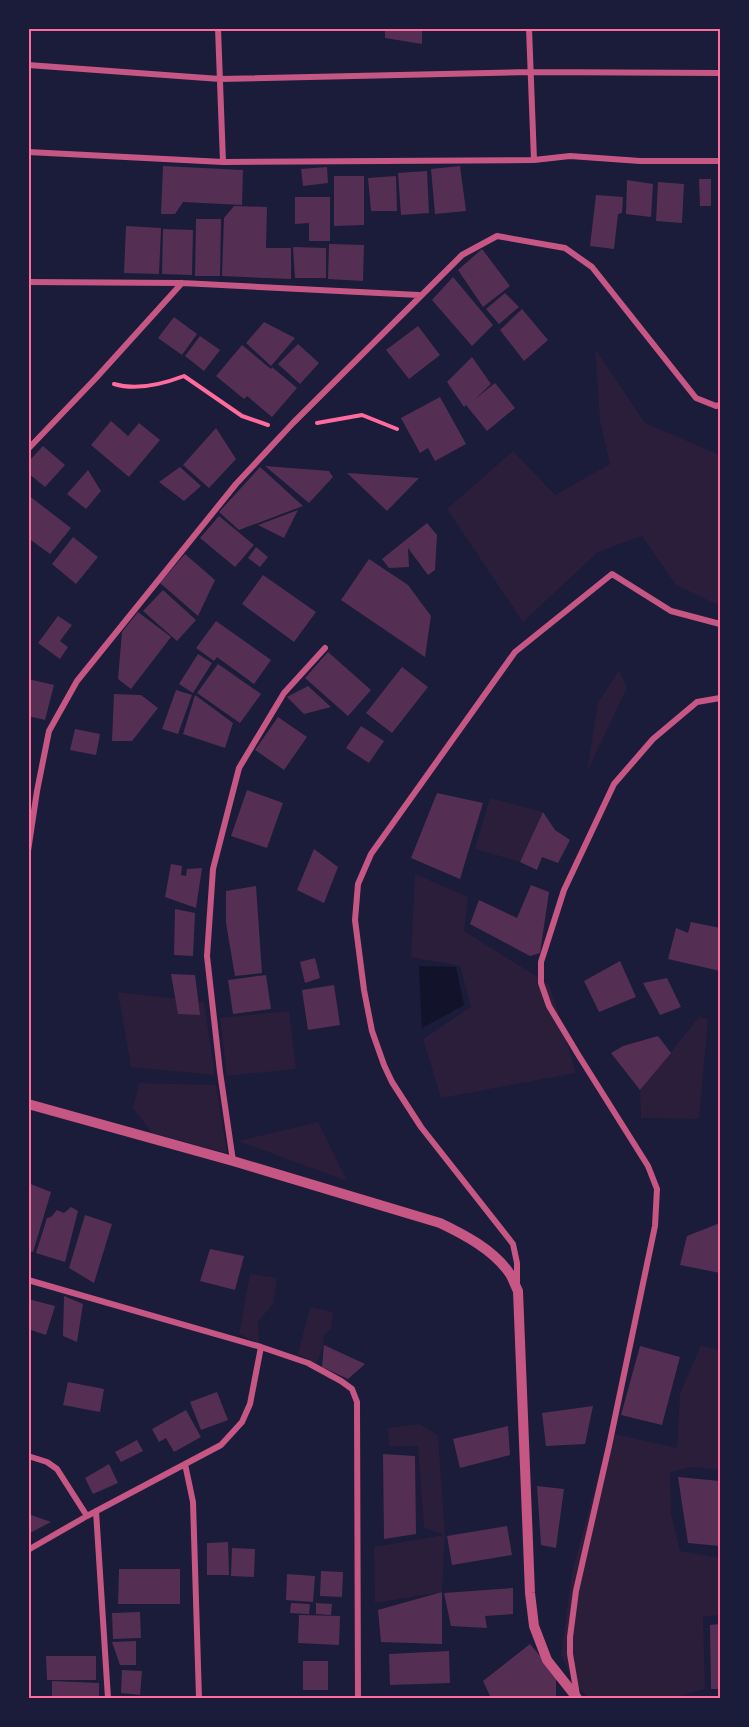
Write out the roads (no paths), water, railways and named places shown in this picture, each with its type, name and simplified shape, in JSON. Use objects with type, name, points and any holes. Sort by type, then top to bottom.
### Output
[{"type":"street","points":[[218,28],[223,162]]},
{"type":"street","points":[[529,28],[534,160]]},
{"type":"street","points":[[28,66],[220,79],[530,72],[720,73]]},
{"type":"street","points":[[28,152],[223,162],[534,160],[570,156],[640,161],[720,161]]},
{"type":"street","points":[[28,851],[49,731],[77,681],[236,484],[419,295],[462,255],[497,236],[565,248],[592,267],[696,398],[716,406],[720,405]]},
{"type":"street","points":[[28,282],[182,283],[419,295]]},
{"type":"street","points":[[28,449],[182,283]]},
{"type":"street","points":[[577,1698],[547,1660],[534,1626],[530,1593],[517,1263],[513,1244],[421,1127],[392,1082],[384,1065],[372,1031],[364,990],[355,920],[358,884],[371,854],[516,652],[612,574],[672,611],[720,624]]},
{"type":"street","points":[[233,1161],[207,956],[213,869],[238,768],[284,693],[325,648]]},
{"type":"street","points":[[577,1698],[570,1654],[576,1591],[655,1226],[657,1189],[648,1166],[549,1006],[541,983],[541,962],[564,890],[614,784],[653,739],[697,702],[720,698]]},
{"type":"street","points":[[28,1104],[233,1161],[440,1223],[475,1242],[505,1267],[518,1291]]},
{"type":"street","points":[[28,1280],[261,1347],[308,1363],[341,1380],[352,1389],[357,1402],[358,1698]]},
{"type":"street","points":[[28,1550],[221,1445],[242,1422],[250,1404],[261,1347]]},
{"type":"street","points":[[28,1456],[47,1462],[57,1469],[87,1516]]},
{"type":"street","points":[[185,1464],[194,1502],[199,1698]]},
{"type":"street","points":[[96,1511],[108,1698]]}]
